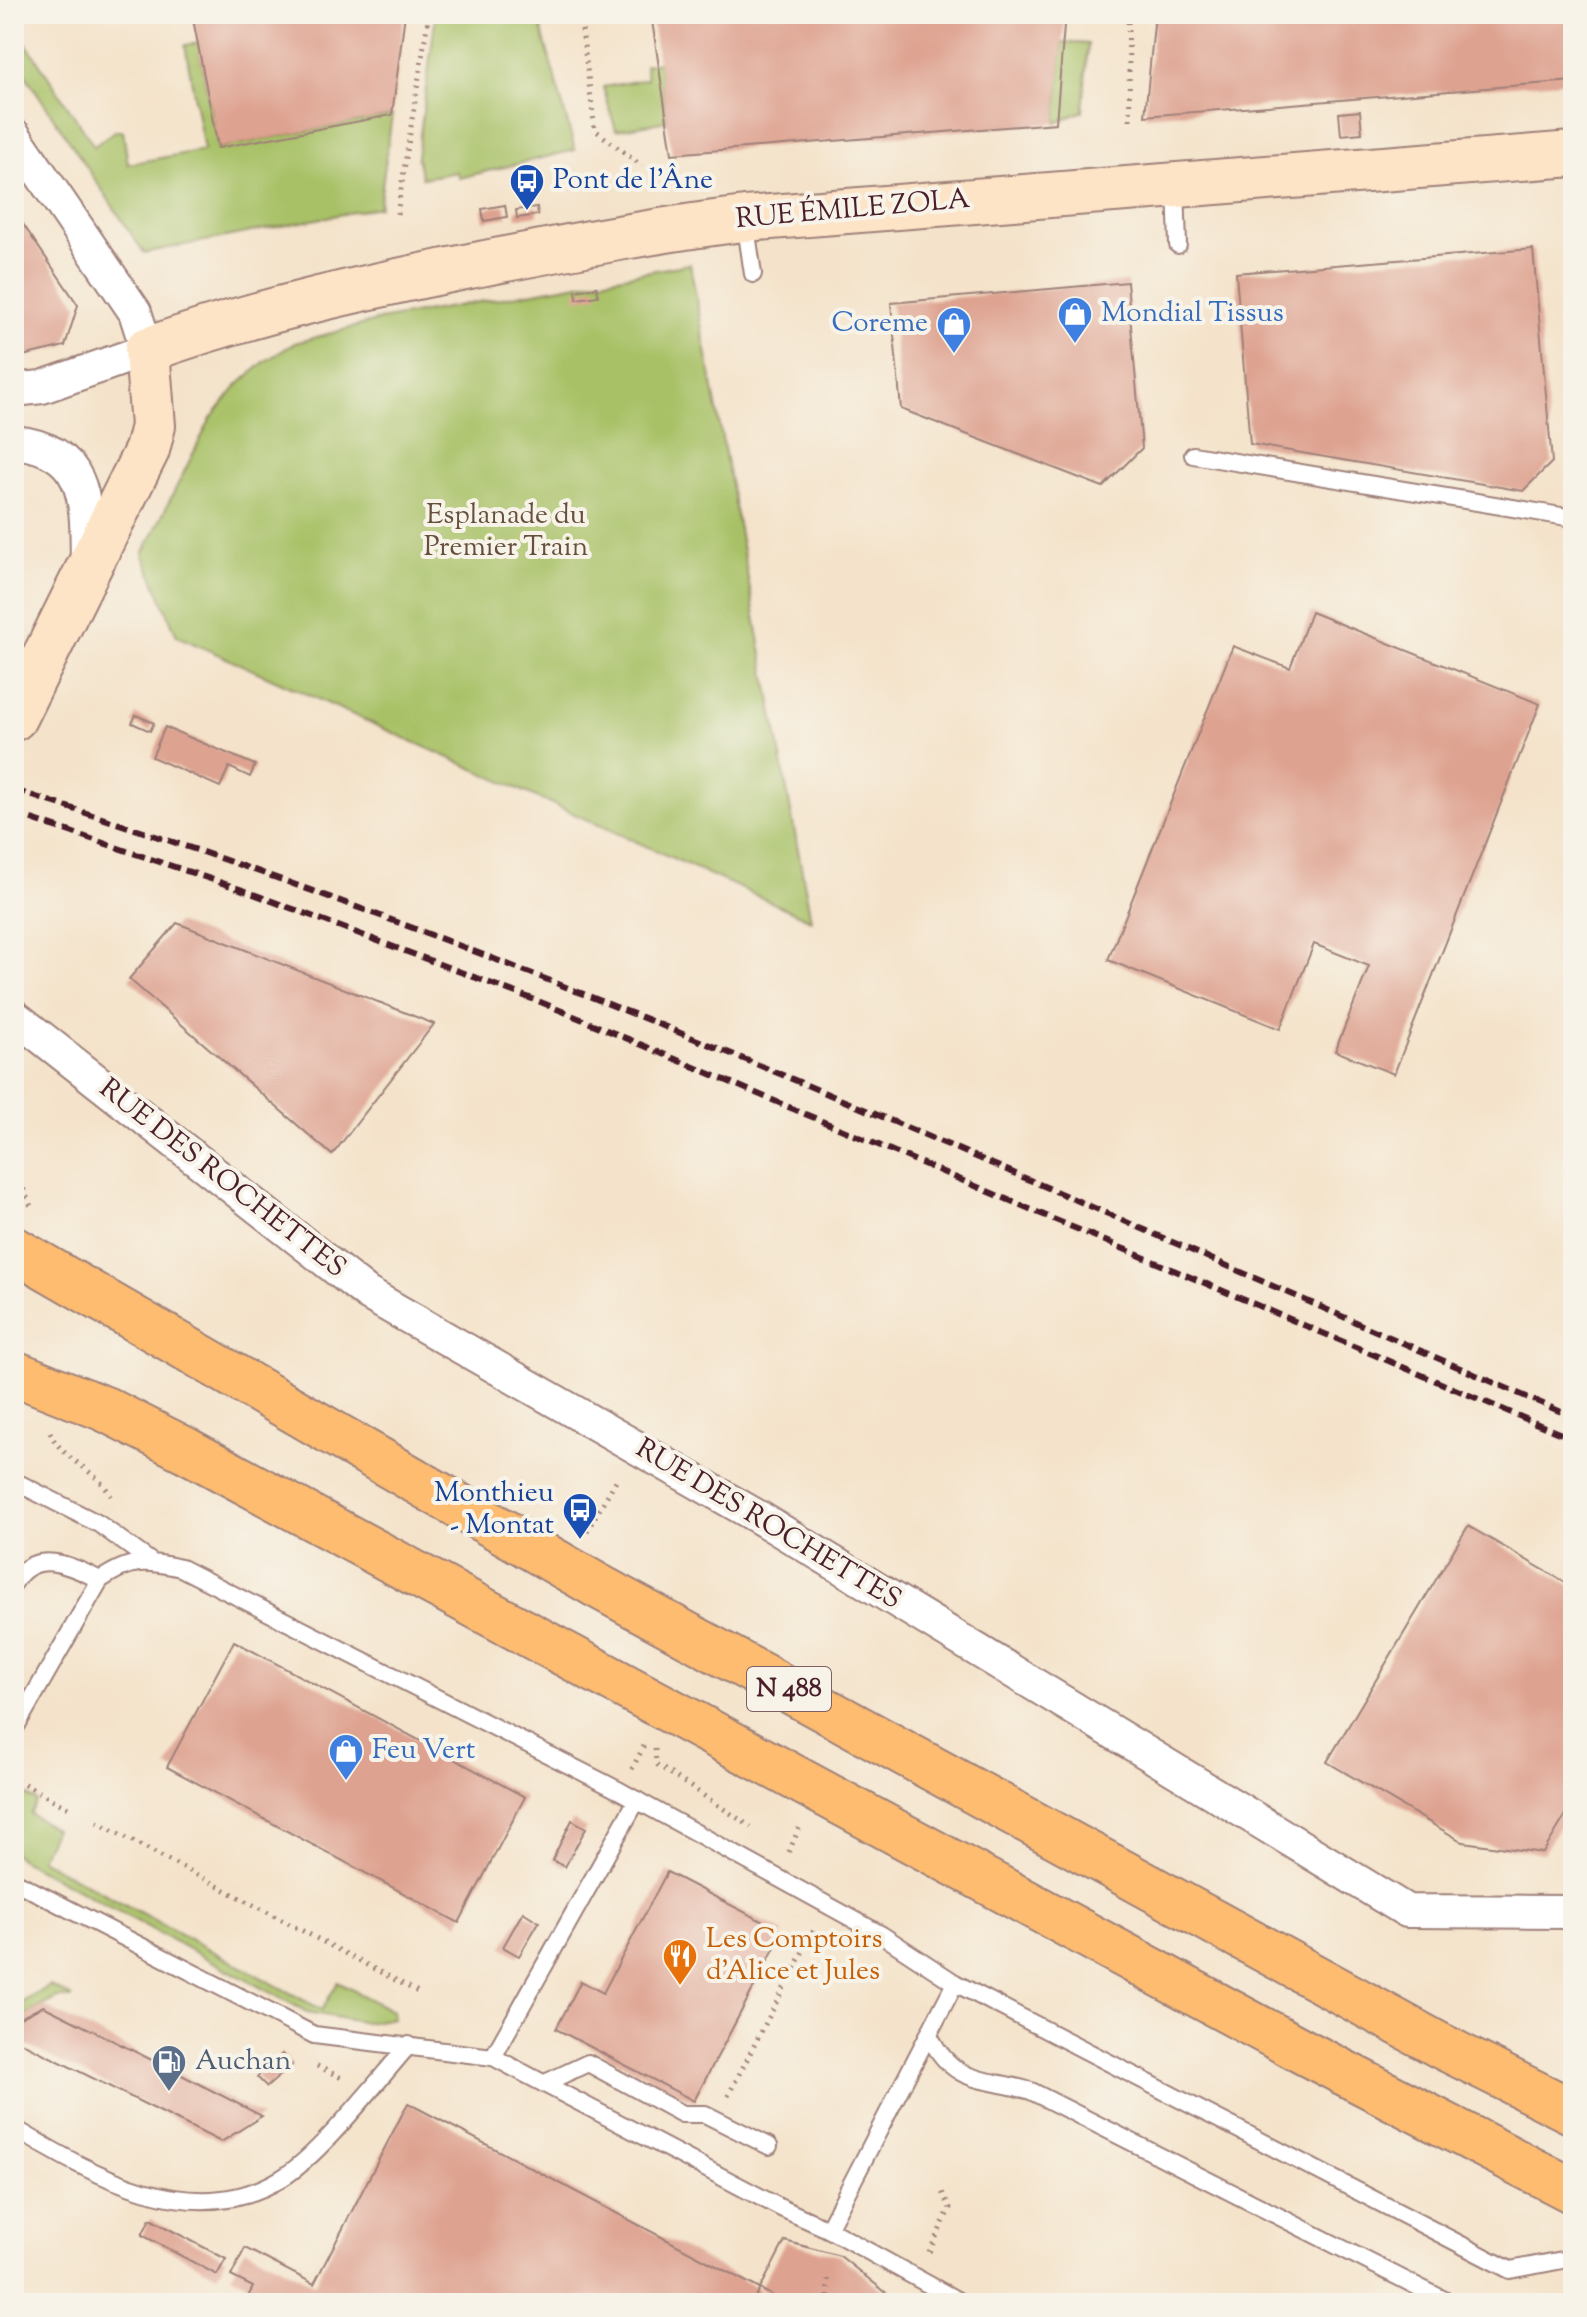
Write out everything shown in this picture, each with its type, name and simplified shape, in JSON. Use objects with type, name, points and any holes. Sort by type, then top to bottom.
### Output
[{"type":"main road","name":"RUE ÉMILE ZOLA","points":[[147,350],[215,325],[416,277],[656,230],[745,219],[1573,154]]},
{"type":"main road","points":[[14,718],[87,575],[100,512],[151,438],[147,350]]},
{"type":"main road","name":"N 488","points":[[14,1249],[596,1585],[1425,2037],[1573,2112]]},
{"type":"main road","name":"N 488","points":[[14,1373],[105,1409],[186,1450],[1262,2029],[1573,2191]]},
{"type":"street","points":[[14,135],[135,312],[147,350],[42,387],[14,390]]},
{"type":"street","points":[[14,442],[35,444],[67,462],[100,512]]},
{"type":"street","name":"RUE DES ROCHETTES","points":[[14,1016],[368,1294],[760,1518],[1407,1911],[1573,1912]]},
{"type":"lane","points":[[1176,185],[1178,245]]},
{"type":"lane","points":[[745,219],[753,274]]},
{"type":"lane","points":[[1193,455],[1573,518]]},
{"type":"lane","points":[[14,1481],[66,1505],[150,1561]]},
{"type":"lane","points":[[14,1583],[31,1565],[43,1561],[100,1580]]},
{"type":"lane","points":[[14,1730],[100,1580],[122,1565],[150,1561],[181,1568],[637,1800],[882,1935],[955,1983],[1510,2270],[1573,2258]]},
{"type":"lane","points":[[493,2057],[637,1800]]},
{"type":"lane","points":[[14,1881],[314,2035],[493,2057],[781,2208],[828,2229],[962,2303]]},
{"type":"lane","points":[[828,2229],[930,2037],[955,1983]]},
{"type":"lane","points":[[930,2037],[941,2059],[959,2074],[1031,2091],[1450,2303]]},
{"type":"lane","points":[[14,2128],[60,2154],[153,2196],[192,2202],[242,2197],[284,2177],[323,2141],[409,2045]]},
{"type":"lane","points":[[545,2083],[588,2063],[682,2114],[705,2114],[769,2146]]},
{"type":"path","points":[[397,214],[429,14]]},
{"type":"path","points":[[580,14],[595,130],[642,166]]},
{"type":"path","points":[[1128,14],[1130,123]]},
{"type":"path","points":[[47,1424],[61,1451],[103,1483],[115,1508],[119,1538]]},
{"type":"path","points":[[584,1535],[603,1502]]},
{"type":"path","points":[[657,1745],[653,1759],[656,1764],[763,1834]]},
{"type":"path","points":[[17,1780],[70,1809]]},
{"type":"path","points":[[97,1822],[418,1992]]},
{"type":"path","points":[[789,1852],[801,1824]]},
{"type":"path","points":[[776,1843],[802,1860]]},
{"type":"path","points":[[724,2104],[828,1904]]},
{"type":"path","points":[[916,2277],[950,2208],[942,2192]]},
{"type":"path","points":[[828,2279],[828,2303]]},
{"type":"green space","points":[[436,14],[514,14],[517,23],[539,20],[575,150],[459,178],[457,172],[422,178],[417,157]]},
{"type":"green space","points":[[14,25],[94,146],[115,131],[123,131],[128,164],[204,150],[185,45],[198,43],[218,148],[392,115],[379,207],[144,253],[14,58]]},
{"type":"green space","points":[[1062,42],[1088,44],[1083,111],[1056,123]]},
{"type":"green space","points":[[659,62],[667,121],[616,130],[603,87],[647,79],[645,65]]},
{"type":"green space","name":"Esplanade du Premier Train","points":[[690,264],[811,920],[177,636],[143,554],[210,420],[236,387],[264,362],[295,343],[380,320]]},
{"type":"green space","points":[[14,1789],[37,1801],[30,1814],[55,1829],[40,1859],[322,2010],[338,1982],[392,2011],[393,2018],[366,2023],[307,2012],[20,1859],[14,1853]]},
{"type":"green space","points":[[50,1986],[73,1998],[57,1998],[14,2021],[14,2007]]},
{"type":"building","points":[[192,14],[405,14],[392,115],[218,148]]},
{"type":"building","points":[[651,14],[1065,14],[1056,123],[672,154]]},
{"type":"building","points":[[1155,14],[1573,14],[1573,81],[1145,116]]},
{"type":"building","points":[[1360,111],[1362,133],[1341,135],[1339,113]]},
{"type":"building","points":[[505,205],[507,217],[484,221],[482,209]]},
{"type":"building","points":[[537,207],[538,215],[517,218],[516,210]]},
{"type":"building","points":[[14,211],[78,305],[65,346],[14,358]]},
{"type":"building","points":[[1533,249],[1552,462],[1523,491],[1250,444],[1236,273]]},
{"type":"building","points":[[1127,282],[1142,448],[1103,487],[901,409],[891,303]]},
{"type":"building","points":[[597,287],[598,296],[577,299],[576,291]]},
{"type":"building","points":[[1311,612],[1540,704],[1394,1074],[1335,1051],[1369,966],[1314,944],[1280,1029],[1108,960],[1233,646],[1290,668]]},
{"type":"building","points":[[136,715],[154,723],[150,731],[132,723]]},
{"type":"building","points":[[165,727],[255,765],[250,777],[229,767],[220,787],[152,757]]},
{"type":"building","points":[[177,923],[434,1024],[332,1155],[129,979]]},
{"type":"building","points":[[1468,1526],[1573,1587],[1573,1803],[1543,1853],[1463,1842],[1327,1762]]},
{"type":"building","name":"Feu Vert","points":[[234,1641],[525,1797],[459,1923],[167,1767]]},
{"type":"building","points":[[572,1820],[586,1828],[565,1867],[552,1860]]},
{"type":"building","name":"Les Comptoirs d'Alice et Jules","points":[[667,1872],[783,1932],[694,2101],[556,2029],[581,1981],[603,1993]]},
{"type":"building","points":[[523,1912],[539,1922],[519,1956],[503,1947]]},
{"type":"building","name":"Auchan","points":[[43,2006],[262,2116],[221,2142],[14,2039],[14,2021]]},
{"type":"building","points":[[282,2054],[292,2065],[267,2087],[257,2077]]},
{"type":"building","points":[[408,2103],[760,2289],[752,2303],[245,2303],[253,2287],[231,2276],[245,2248],[314,2284]]},
{"type":"building","points":[[150,2219],[226,2259],[217,2275],[142,2235]]},
{"type":"building","points":[[785,2241],[840,2256],[899,2303],[786,2303],[760,2289]]},
{"type":"railway","points":[[14,790],[213,856],[411,927],[607,1003],[995,1165],[1573,1417]]},
{"type":"railway","points":[[14,813],[240,889],[543,1003],[1573,1439]]},
{"type":"place","name":"Pont de l'Âne","points":[[527,212]]},
{"type":"place","name":"Mondial Tissus","points":[[1075,345]]},
{"type":"place","name":"Coreme","points":[[954,355]]},
{"type":"place","name":"Monthieu - Montat","points":[[580,1541]]},
{"type":"place","name":"Feu Vert","points":[[346,1782]]},
{"type":"place","name":"Les Comptoirs d'Alice et Jules","points":[[680,1987]]},
{"type":"place","name":"Auchan","points":[[169,2093]]}]
